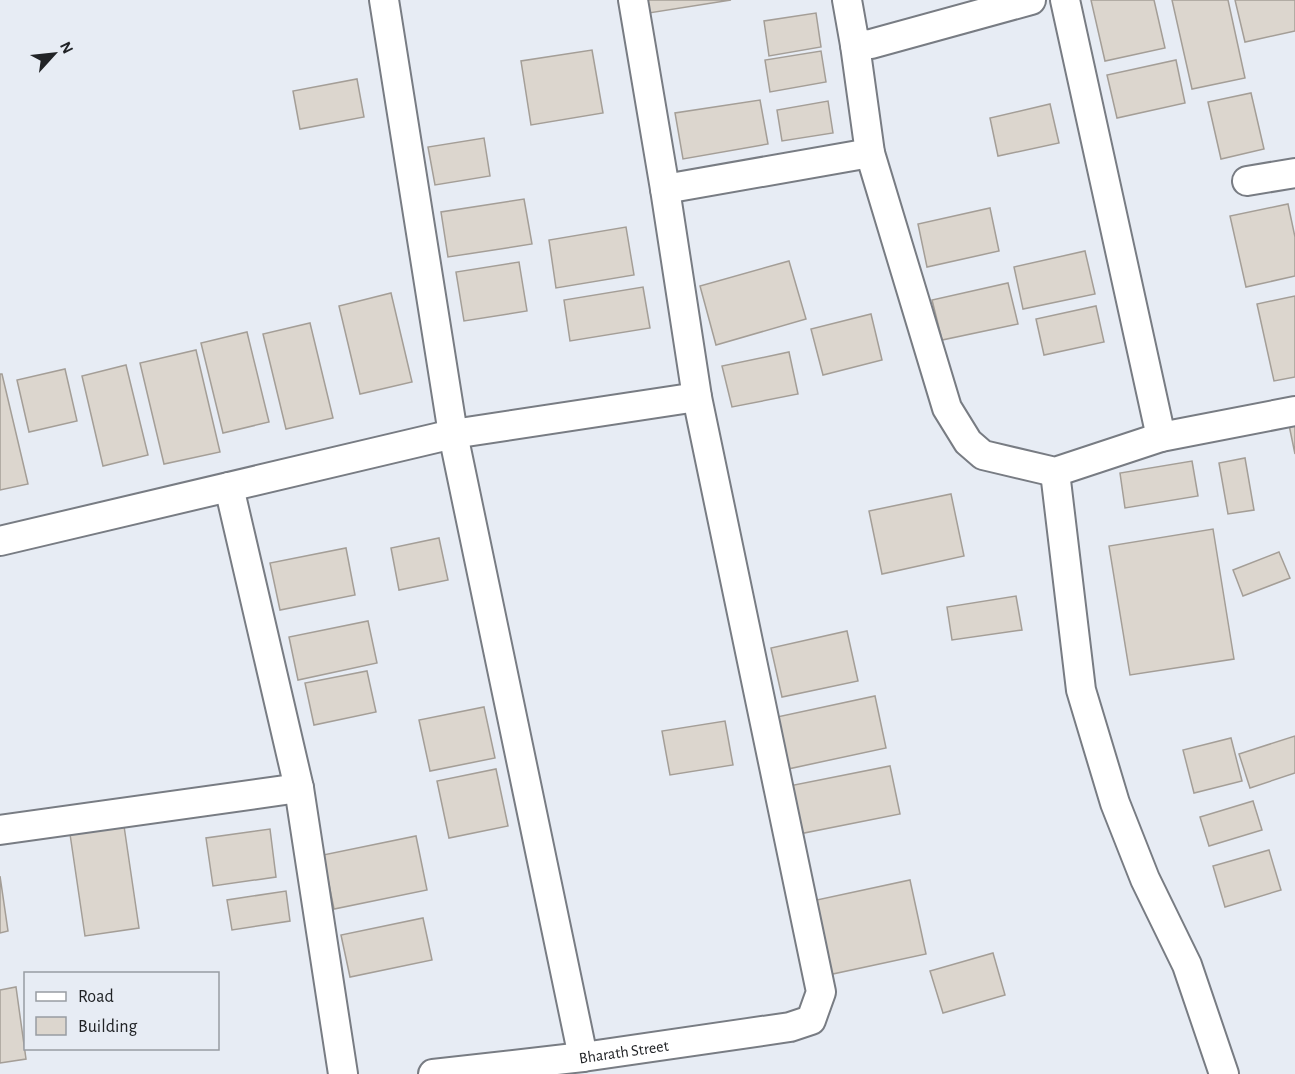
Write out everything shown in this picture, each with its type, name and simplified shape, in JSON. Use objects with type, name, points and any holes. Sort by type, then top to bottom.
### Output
[{"type":"street","points":[[384,0],[453,434],[583,1058]]},
{"type":"street","points":[[0,541],[453,434],[697,397],[633,0]]},
{"type":"street","points":[[847,0],[870,153],[947,408],[968,442],[983,455],[1055,472],[1161,437],[1295,411]]},
{"type":"street","points":[[855,45],[871,44],[1032,0]]},
{"type":"street","points":[[1065,0],[1161,437]]},
{"type":"street","points":[[665,189],[870,153]]},
{"type":"street","points":[[1247,181],[1295,173]]},
{"type":"street","name":"Bharath Street","points":[[433,1074],[583,1058],[790,1027],[811,1020],[821,992],[697,397]]},
{"type":"street","points":[[1055,472],[1081,690],[1115,803],[1145,879],[1187,965],[1224,1074]]},
{"type":"street","points":[[229,487],[299,788],[343,1074]]},
{"type":"street","points":[[0,830],[299,788]]},
{"type":"building","points":[[647,0],[731,0],[649,13]]},
{"type":"building","points":[[1091,0],[1154,0],[1165,48],[1105,61]]},
{"type":"building","points":[[1172,0],[1228,0],[1245,78],[1192,89]]},
{"type":"building","points":[[1235,0],[1295,0],[1295,31],[1245,42]]},
{"type":"building","points":[[816,13],[821,47],[769,56],[764,21]]},
{"type":"building","points":[[592,50],[603,113],[531,125],[521,61]]},
{"type":"building","points":[[821,51],[826,82],[770,92],[765,60]]},
{"type":"building","points":[[1176,60],[1185,103],[1117,118],[1107,75]]},
{"type":"building","points":[[357,79],[364,117],[300,129],[293,91]]},
{"type":"building","points":[[1251,93],[1264,149],[1221,159],[1208,102]]},
{"type":"building","points":[[760,100],[768,144],[683,159],[675,113]]},
{"type":"building","points":[[828,101],[833,133],[782,141],[777,110]]},
{"type":"building","points":[[1050,104],[1059,143],[998,156],[990,118]]},
{"type":"building","points":[[484,138],[490,176],[435,185],[428,147]]},
{"type":"building","points":[[524,199],[532,244],[448,257],[441,212]]},
{"type":"building","points":[[1288,204],[1295,237],[1295,276],[1246,287],[1230,216]]},
{"type":"building","points":[[990,208],[999,251],[927,267],[918,224]]},
{"type":"building","points":[[626,227],[634,275],[556,288],[549,240]]},
{"type":"building","points":[[1085,251],[1095,294],[1023,309],[1014,267]]},
{"type":"building","points":[[789,261],[806,319],[716,345],[700,286]]},
{"type":"building","points":[[519,262],[527,311],[464,321],[456,272]]},
{"type":"building","points":[[1008,283],[1018,324],[942,340],[932,300]]},
{"type":"building","points":[[643,287],[650,328],[570,341],[564,300]]},
{"type":"building","points":[[391,293],[412,382],[360,394],[339,306]]},
{"type":"building","points":[[1295,296],[1295,377],[1274,381],[1257,304]]},
{"type":"building","points":[[1096,306],[1104,342],[1044,355],[1036,319]]},
{"type":"building","points":[[871,314],[882,360],[823,375],[811,329]]},
{"type":"building","points":[[310,323],[333,418],[286,429],[263,334]]},
{"type":"building","points":[[247,332],[269,422],[223,433],[201,343]]},
{"type":"building","points":[[196,350],[220,452],[164,464],[140,363]]},
{"type":"building","points":[[789,352],[798,394],[732,407],[722,366]]},
{"type":"building","points":[[126,365],[148,455],[103,466],[82,376]]},
{"type":"building","points":[[65,369],[77,421],[29,432],[17,380]]},
{"type":"building","points":[[0,374],[2,374],[28,484],[0,490]]},
{"type":"building","points":[[1295,424],[1295,454],[1289,425]]},
{"type":"building","points":[[1245,458],[1254,510],[1228,514],[1219,463]]},
{"type":"building","points":[[1192,461],[1198,496],[1125,508],[1120,473]]},
{"type":"building","points":[[951,494],[964,556],[882,574],[869,511]]},
{"type":"building","points":[[1213,529],[1234,659],[1130,675],[1109,546]]},
{"type":"building","points":[[439,538],[448,580],[399,590],[391,548]]},
{"type":"building","points":[[346,548],[355,595],[280,610],[270,563]]},
{"type":"building","points":[[1279,552],[1290,578],[1243,596],[1233,570]]},
{"type":"building","points":[[1016,596],[1022,630],[952,640],[947,607]]},
{"type":"building","points":[[368,621],[377,663],[298,680],[289,637]]},
{"type":"building","points":[[847,631],[858,681],[782,697],[771,648]]},
{"type":"building","points":[[367,671],[376,712],[314,725],[305,683]]},
{"type":"building","points":[[875,696],[886,748],[788,769],[777,717]]},
{"type":"building","points":[[484,707],[495,758],[430,771],[419,720]]},
{"type":"building","points":[[725,721],[733,765],[670,775],[662,731]]},
{"type":"building","points":[[1295,736],[1295,773],[1250,788],[1239,754]]},
{"type":"building","points":[[1231,738],[1242,781],[1194,793],[1183,750]]},
{"type":"building","points":[[890,766],[900,814],[799,834],[789,786]]},
{"type":"building","points":[[496,769],[508,826],[449,838],[437,781]]},
{"type":"building","points":[[1253,801],[1262,830],[1209,846],[1200,817]]},
{"type":"building","points":[[124,826],[139,928],[85,936],[70,834]]},
{"type":"building","points":[[270,829],[276,877],[213,886],[206,838]]},
{"type":"building","points":[[416,836],[427,890],[334,909],[323,855]]},
{"type":"building","points":[[1269,850],[1281,890],[1225,907],[1213,866]]},
{"type":"building","points":[[0,876],[8,931],[0,933]]},
{"type":"building","points":[[910,880],[926,954],[828,975],[812,901]]},
{"type":"building","points":[[286,891],[290,921],[232,930],[227,900]]},
{"type":"building","points":[[423,918],[432,960],[350,977],[341,935]]},
{"type":"building","points":[[993,953],[1005,995],[943,1013],[930,971]]},
{"type":"building","points":[[16,987],[26,1059],[0,1063],[0,990]]}]
